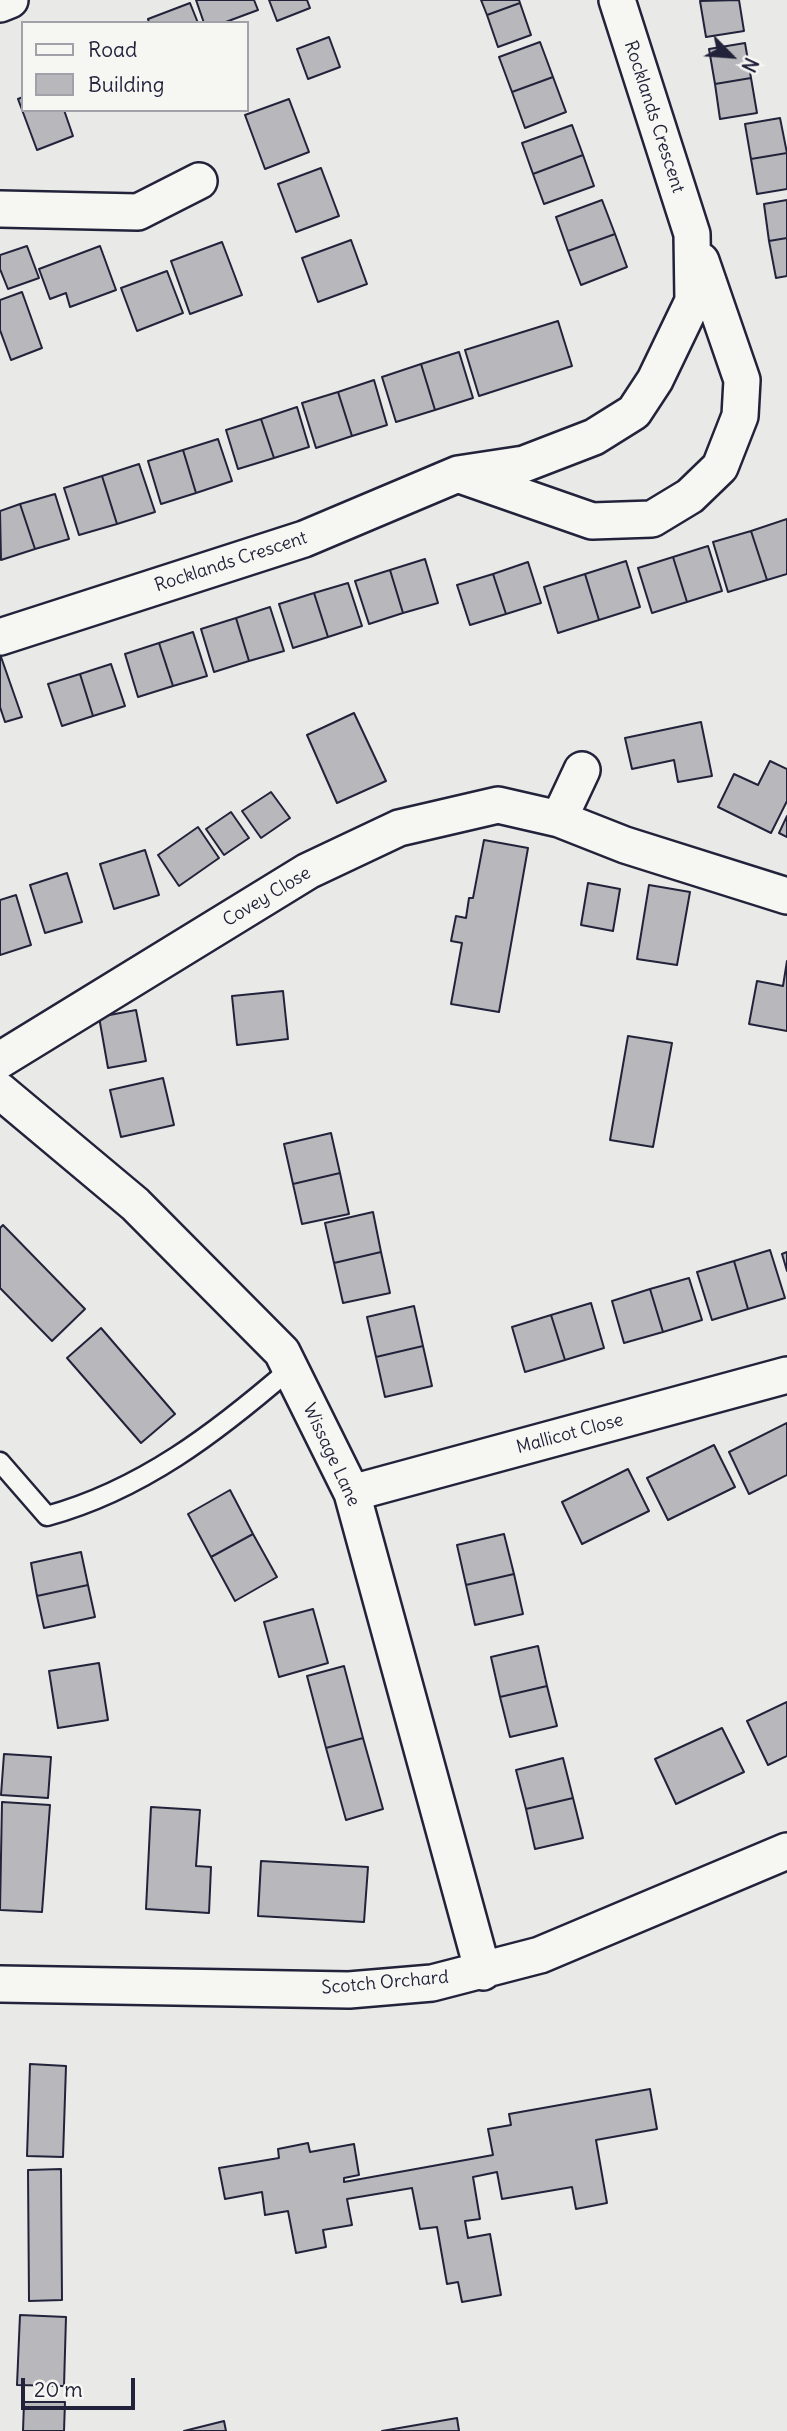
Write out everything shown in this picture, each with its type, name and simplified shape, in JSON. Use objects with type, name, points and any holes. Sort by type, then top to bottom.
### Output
[{"type":"street","points":[[0,4],[10,0]]},
{"type":"street","name":"Rocklands Crescent","points":[[458,474],[593,521],[652,519],[690,496],[720,467],[740,416],[743,380],[692,234],[617,0]]},
{"type":"street","points":[[0,209],[138,212],[199,181]]},
{"type":"street","name":"Rocklands Crescent","points":[[0,637],[304,539],[458,474],[524,464],[594,437],[634,412],[655,380],[693,301],[692,234]]},
{"type":"street","points":[[559,819],[582,770]]},
{"type":"street","name":"Covey Close","points":[[0,1060],[308,871],[399,828],[498,805],[559,819],[625,845],[787,896]]},
{"type":"street","name":"Wissage Lane","points":[[0,1091],[135,1204],[282,1352],[352,1493],[483,1972]]},
{"type":"street","name":"Mallicot Close","points":[[352,1493],[787,1375]]},
{"type":"street","name":"Scotch Orchard","points":[[0,1984],[349,1990],[432,1983],[483,1972],[540,1955],[787,1851]]},
{"type":"lane","points":[[0,1462],[47,1516],[106,1498],[176,1458],[224,1426],[290,1368]]},
{"type":"building","points":[[196,0],[254,0],[258,10],[228,21],[203,21]]},
{"type":"building","points":[[269,0],[307,0],[310,8],[277,21]]},
{"type":"building","points":[[481,0],[519,0],[520,3],[487,15]]},
{"type":"building","points":[[739,0],[744,31],[706,37],[700,1]]},
{"type":"building","points":[[190,3],[197,21],[148,21]]},
{"type":"building","points":[[520,3],[531,35],[498,47],[487,15]]},
{"type":"building","points":[[329,37],[340,67],[308,79],[297,49]]},
{"type":"building","points":[[540,42],[553,77],[512,92],[499,57]]},
{"type":"building","points":[[745,43],[751,78],[715,84],[709,49]]},
{"type":"building","points":[[553,77],[566,112],[525,128],[512,92]]},
{"type":"building","points":[[751,78],[757,113],[720,119],[715,84]]},
{"type":"building","points":[[289,99],[309,152],[265,169],[245,115]]},
{"type":"building","points":[[23,112],[65,112],[73,136],[37,150]]},
{"type":"building","points":[[780,118],[787,153],[751,159],[745,124]]},
{"type":"building","points":[[572,125],[583,155],[533,174],[522,143]]},
{"type":"building","points":[[787,153],[787,189],[757,194],[751,159]]},
{"type":"building","points":[[583,155],[594,186],[544,204],[533,174]]},
{"type":"building","points":[[321,168],[339,216],[296,232],[278,184]]},
{"type":"building","points":[[602,200],[615,234],[568,251],[556,217]]},
{"type":"building","points":[[787,200],[787,238],[769,241],[764,204]]},
{"type":"building","points":[[615,234],[627,267],[581,285],[568,251]]},
{"type":"building","points":[[787,238],[787,276],[776,278],[769,241]]},
{"type":"building","points":[[351,240],[367,284],[318,302],[302,258]]},
{"type":"building","points":[[222,242],[242,295],[190,314],[171,261]]},
{"type":"building","points":[[27,246],[39,278],[8,289],[0,269],[0,255]]},
{"type":"building","points":[[100,246],[116,290],[70,307],[66,293],[50,299],[39,269]]},
{"type":"building","points":[[167,271],[183,313],[137,331],[121,288]]},
{"type":"building","points":[[22,292],[42,348],[11,360],[0,330],[0,300]]},
{"type":"building","points":[[558,321],[572,366],[479,396],[465,350]]},
{"type":"building","points":[[459,352],[473,398],[435,410],[421,364]]},
{"type":"building","points":[[421,364],[435,410],[396,422],[382,377]]},
{"type":"building","points":[[374,380],[387,425],[352,436],[338,392]]},
{"type":"building","points":[[338,392],[352,436],[316,448],[302,403]]},
{"type":"building","points":[[297,407],[309,447],[274,458],[261,419]]},
{"type":"building","points":[[261,419],[274,458],[238,469],[226,430]]},
{"type":"building","points":[[218,439],[232,481],[196,493],[183,450]]},
{"type":"building","points":[[183,450],[196,493],[161,504],[148,461]]},
{"type":"building","points":[[139,464],[155,512],[117,524],[102,476]]},
{"type":"building","points":[[102,476],[117,524],[79,535],[64,488]]},
{"type":"building","points":[[55,494],[69,539],[35,549],[20,504]]},
{"type":"building","points":[[20,504],[35,549],[1,560],[0,511]]},
{"type":"building","points":[[787,519],[787,574],[767,580],[751,531]]},
{"type":"building","points":[[751,531],[767,580],[728,592],[713,542]]},
{"type":"building","points":[[708,546],[722,591],[687,602],[673,557]]},
{"type":"building","points":[[673,557],[687,602],[652,613],[638,568]]},
{"type":"building","points":[[425,559],[438,603],[403,613],[390,570]]},
{"type":"building","points":[[626,561],[640,607],[599,620],[585,574]]},
{"type":"building","points":[[528,562],[541,603],[506,614],[493,574]]},
{"type":"building","points":[[390,570],[403,613],[369,624],[355,581]]},
{"type":"building","points":[[493,574],[506,614],[470,625],[457,585]]},
{"type":"building","points":[[585,574],[599,620],[558,633],[544,587]]},
{"type":"building","points":[[348,583],[362,626],[328,637],[314,593]]},
{"type":"building","points":[[314,593],[328,637],[293,648],[279,604]]},
{"type":"building","points":[[270,607],[284,651],[249,661],[236,618]]},
{"type":"building","points":[[236,618],[249,661],[214,672],[201,629]]},
{"type":"building","points":[[193,632],[207,676],[173,686],[159,643]]},
{"type":"building","points":[[159,643],[173,686],[138,697],[125,654]]},
{"type":"building","points":[[0,654],[22,717],[5,722],[0,707]]},
{"type":"building","points":[[111,664],[125,706],[93,716],[80,674]]},
{"type":"building","points":[[80,674],[93,716],[62,726],[48,684]]},
{"type":"building","points":[[354,713],[386,781],[337,803],[307,735]]},
{"type":"building","points":[[701,722],[712,776],[678,782],[674,760],[632,769],[625,738]]},
{"type":"building","points":[[770,761],[787,769],[787,801],[771,833],[718,807],[734,774],[758,785]]},
{"type":"building","points":[[271,792],[290,818],[261,838],[242,811]]},
{"type":"building","points":[[231,812],[249,838],[224,855],[206,829]]},
{"type":"building","points":[[787,816],[787,837],[779,833]]},
{"type":"building","points":[[198,827],[219,858],[179,886],[158,855]]},
{"type":"building","points":[[484,840],[528,848],[499,1012],[451,1004],[462,943],[451,941],[456,916],[466,918],[469,898],[473,898]]},
{"type":"building","points":[[145,850],[159,895],[114,909],[100,864]]},
{"type":"building","points":[[67,873],[82,922],[45,933],[30,885]]},
{"type":"building","points":[[588,883],[620,889],[613,931],[581,925]]},
{"type":"building","points":[[649,885],[690,892],[677,965],[637,959]]},
{"type":"building","points":[[16,895],[31,945],[0,955],[0,900]]},
{"type":"building","points":[[787,961],[787,1031],[749,1024],[757,981],[783,986]]},
{"type":"building","points":[[283,991],[288,1039],[237,1045],[232,996]]},
{"type":"building","points":[[136,1010],[146,1061],[108,1068],[99,1017]]},
{"type":"building","points":[[628,1036],[672,1043],[653,1147],[610,1140]]},
{"type":"building","points":[[163,1078],[174,1125],[121,1137],[110,1090]]},
{"type":"building","points":[[331,1133],[340,1173],[293,1184],[284,1144]]},
{"type":"building","points":[[340,1173],[349,1214],[302,1224],[293,1184]]},
{"type":"building","points":[[373,1212],[381,1252],[334,1263],[325,1223]]},
{"type":"building","points":[[3,1225],[85,1309],[52,1341],[0,1288],[0,1228]]},
{"type":"building","points":[[770,1250],[785,1298],[748,1309],[734,1261]]},
{"type":"building","points":[[381,1252],[390,1293],[343,1303],[334,1263]]},
{"type":"building","points":[[787,1252],[787,1271],[782,1254]]},
{"type":"building","points":[[734,1261],[748,1309],[712,1320],[697,1272]]},
{"type":"building","points":[[689,1278],[702,1320],[663,1332],[650,1289]]},
{"type":"building","points":[[650,1289],[663,1332],[624,1343],[612,1301]]},
{"type":"building","points":[[591,1303],[604,1348],[565,1360],[551,1315]]},
{"type":"building","points":[[414,1306],[423,1346],[376,1357],[367,1317]]},
{"type":"building","points":[[551,1315],[565,1360],[525,1372],[512,1327]]},
{"type":"building","points":[[101,1328],[175,1414],[141,1443],[67,1358]]},
{"type":"building","points":[[423,1346],[432,1386],[385,1397],[376,1357]]},
{"type":"building","points":[[787,1423],[787,1475],[749,1494],[729,1452]]},
{"type":"building","points":[[714,1445],[735,1487],[668,1520],[647,1478]]},
{"type":"building","points":[[628,1469],[649,1511],[582,1544],[562,1502]]},
{"type":"building","points":[[230,1490],[253,1534],[211,1557],[188,1514]]},
{"type":"building","points":[[253,1534],[277,1577],[235,1601],[211,1557]]},
{"type":"building","points":[[504,1534],[514,1574],[466,1585],[457,1545]]},
{"type":"building","points":[[81,1552],[88,1585],[37,1596],[31,1563]]},
{"type":"building","points":[[514,1574],[523,1614],[475,1625],[466,1585]]},
{"type":"building","points":[[88,1585],[95,1617],[44,1628],[37,1596]]},
{"type":"building","points":[[313,1609],[328,1663],[279,1677],[264,1622]]},
{"type":"building","points":[[538,1646],[547,1686],[500,1697],[491,1657]]},
{"type":"building","points":[[99,1663],[108,1720],[58,1728],[49,1671]]},
{"type":"building","points":[[344,1666],[363,1738],[326,1748],[307,1676]]},
{"type":"building","points":[[547,1686],[557,1726],[510,1737],[500,1697]]},
{"type":"building","points":[[787,1702],[787,1756],[768,1765],[747,1721]]},
{"type":"building","points":[[722,1728],[744,1772],[676,1804],[655,1759]]},
{"type":"building","points":[[363,1738],[383,1809],[346,1820],[326,1748]]},
{"type":"building","points":[[4,1754],[51,1757],[48,1798],[1,1795]]},
{"type":"building","points":[[563,1758],[573,1798],[526,1809],[516,1770]]},
{"type":"building","points":[[573,1798],[583,1838],[535,1849],[526,1809]]},
{"type":"building","points":[[2,1802],[50,1805],[42,1912],[0,1910]]},
{"type":"building","points":[[151,1807],[200,1810],[196,1866],[211,1867],[209,1913],[146,1909]]},
{"type":"building","points":[[261,1861],[368,1867],[364,1922],[258,1916]]},
{"type":"building","points":[[30,2064],[66,2066],[63,2157],[27,2156]]},
{"type":"building","points":[[650,2089],[657,2129],[596,2140],[607,2203],[576,2209],[572,2187],[502,2199],[497,2172],[473,2177],[480,2219],[465,2221],[468,2238],[490,2234],[501,2295],[462,2302],[458,2282],[447,2284],[437,2227],[420,2229],[412,2188],[347,2199],[352,2225],[323,2230],[326,2247],[296,2253],[288,2211],[265,2215],[262,2192],[225,2199],[219,2168],[279,2158],[278,2149],[308,2143],[310,2152],[354,2144],[359,2175],[344,2178],[344,2182],[493,2155],[488,2129],[511,2125],[509,2114]]},
{"type":"building","points":[[61,2169],[62,2300],[29,2301],[28,2170]]},
{"type":"building","points":[[20,2315],[66,2317],[64,2386],[17,2385]]},
{"type":"building","points":[[24,2402],[65,2402],[64,2431],[23,2431]]},
{"type":"building","points":[[457,2418],[459,2431],[382,2431]]},
{"type":"building","points":[[224,2421],[226,2431],[184,2431]]}]
